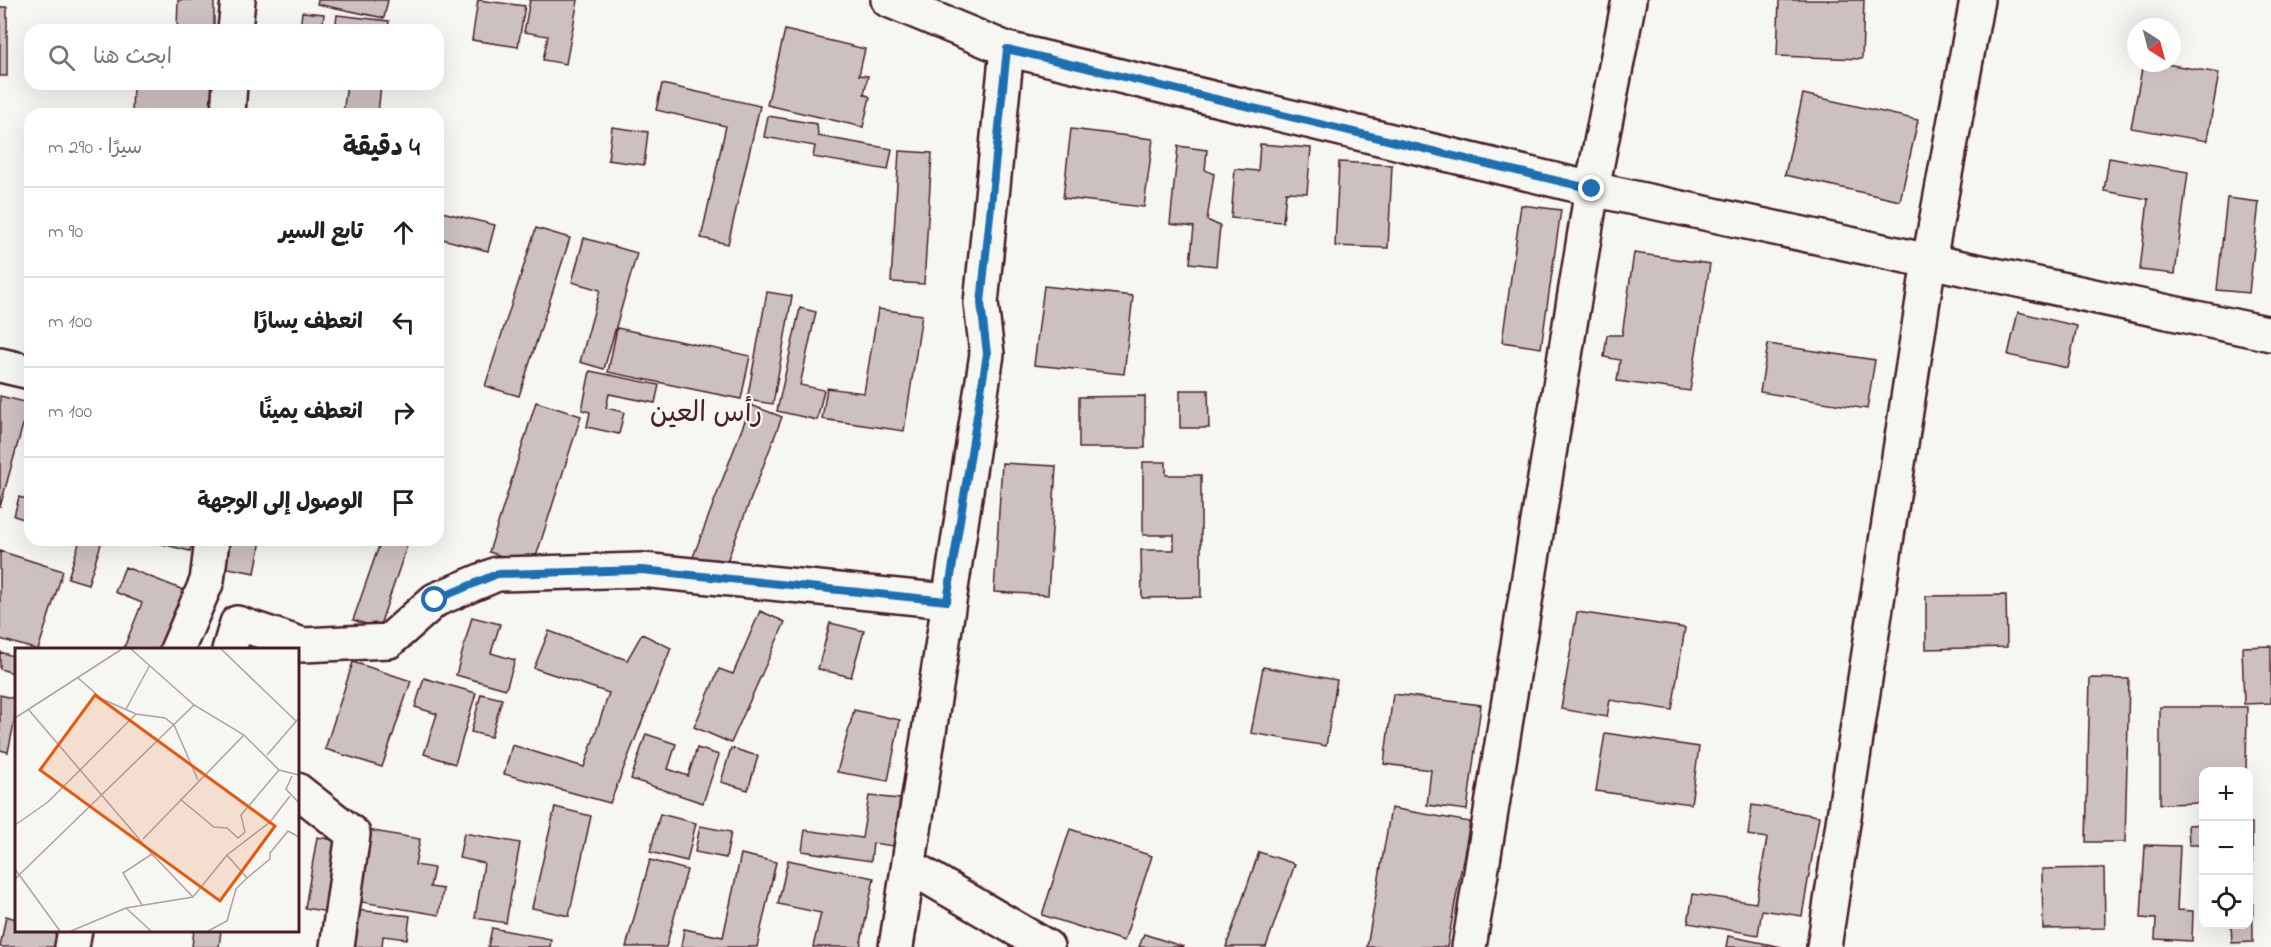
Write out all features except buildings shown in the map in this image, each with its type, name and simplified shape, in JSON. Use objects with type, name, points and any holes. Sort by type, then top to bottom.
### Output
[{"type":"street","points":[[236,24],[238,0]]},
{"type":"street","points":[[888,0],[1007,49],[1592,189],[2271,334]]},
{"type":"street","points":[[1469,947],[1592,189],[1629,0]]},
{"type":"street","points":[[1824,947],[1929,261],[1977,0]]},
{"type":"street","points":[[896,947],[947,601],[987,354],[981,303],[1007,49]]},
{"type":"street","points":[[228,108],[230,90]]},
{"type":"street","points":[[0,365],[24,371]]},
{"type":"street","points":[[178,648],[207,581],[211,546]]},
{"type":"street","points":[[207,581],[233,636],[303,645],[389,641],[435,600],[497,574],[642,570],[947,601]]},
{"type":"street","points":[[298,791],[353,834],[337,947]]},
{"type":"street","points":[[909,866],[1047,947]]},
{"type":"street","points":[[72,947],[75,932]]},
{"type":"district","name":"رأس العين","points":[[706,411]]},
{"type":"route","points":[[435,600],[497,574],[642,570],[947,601],[987,354],[981,303],[1007,49],[1592,189]]}]
